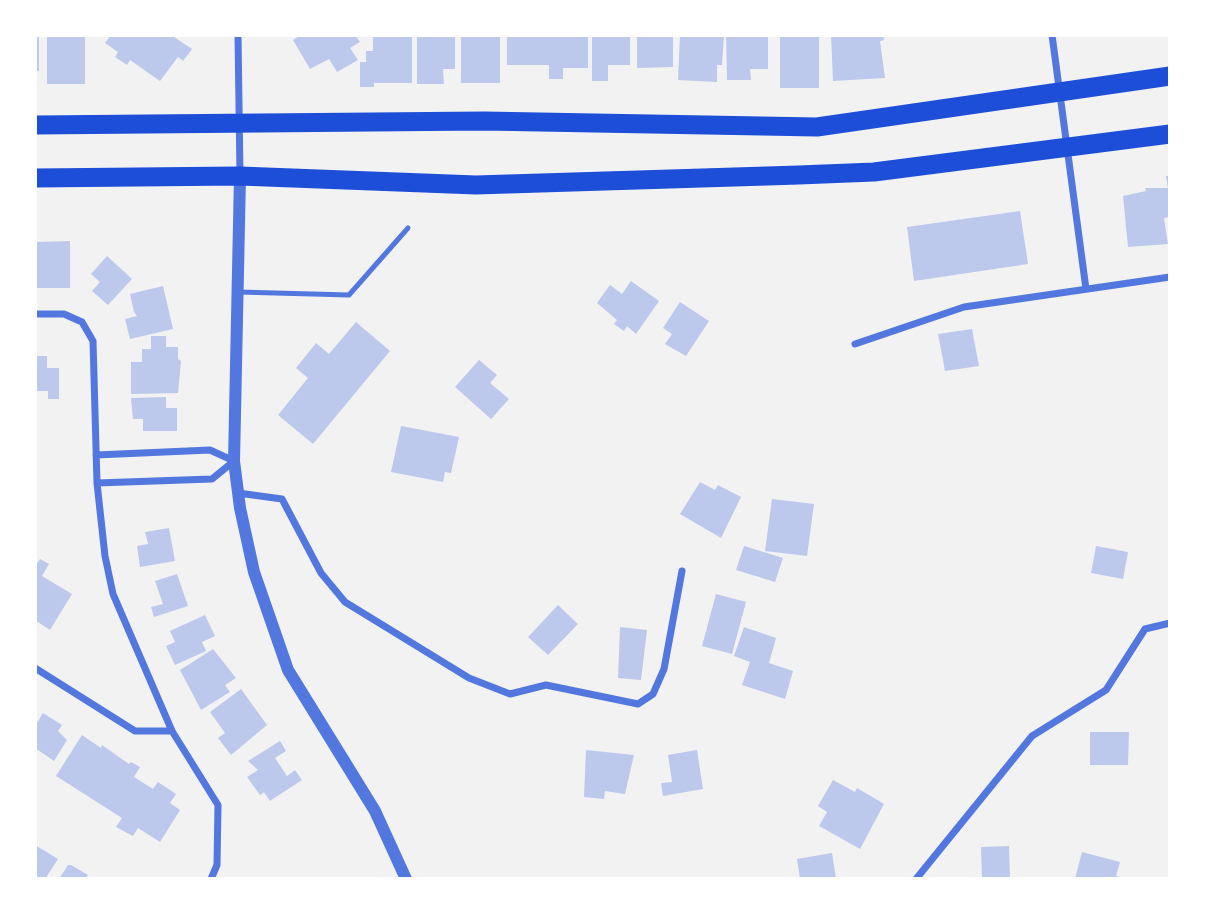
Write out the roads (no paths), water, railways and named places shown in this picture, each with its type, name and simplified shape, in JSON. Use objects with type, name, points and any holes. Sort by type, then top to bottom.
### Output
[{"type":"highway","points":[[35,125],[484,121],[817,127],[1170,76]]},
{"type":"highway","points":[[35,177],[240,176],[475,185],[799,175],[874,172],[1170,134]]},
{"type":"street","points":[[238,35],[240,176],[234,461],[238,493],[254,572],[288,670],[375,811],[406,879]]},
{"type":"street","points":[[1052,35],[1086,289]]},
{"type":"street","points":[[855,344],[964,307],[1170,277]]},
{"type":"street","points":[[35,314],[64,314],[82,322],[93,341],[97,483],[104,556],[113,594],[172,731],[218,805],[217,865],[211,879]]},
{"type":"street","points":[[96,455],[210,450],[234,461]]},
{"type":"street","points":[[97,483],[212,479],[234,461]]},
{"type":"street","points":[[238,493],[282,499],[321,573],[345,602],[469,678],[510,694],[546,685],[638,704],[653,694],[664,669],[682,570]]},
{"type":"street","points":[[916,879],[1032,736],[1106,690],[1145,629],[1170,623]]},
{"type":"street","points":[[35,668],[135,731],[172,731]]},
{"type":"lane","points":[[237,292],[349,295],[408,228]]}]
